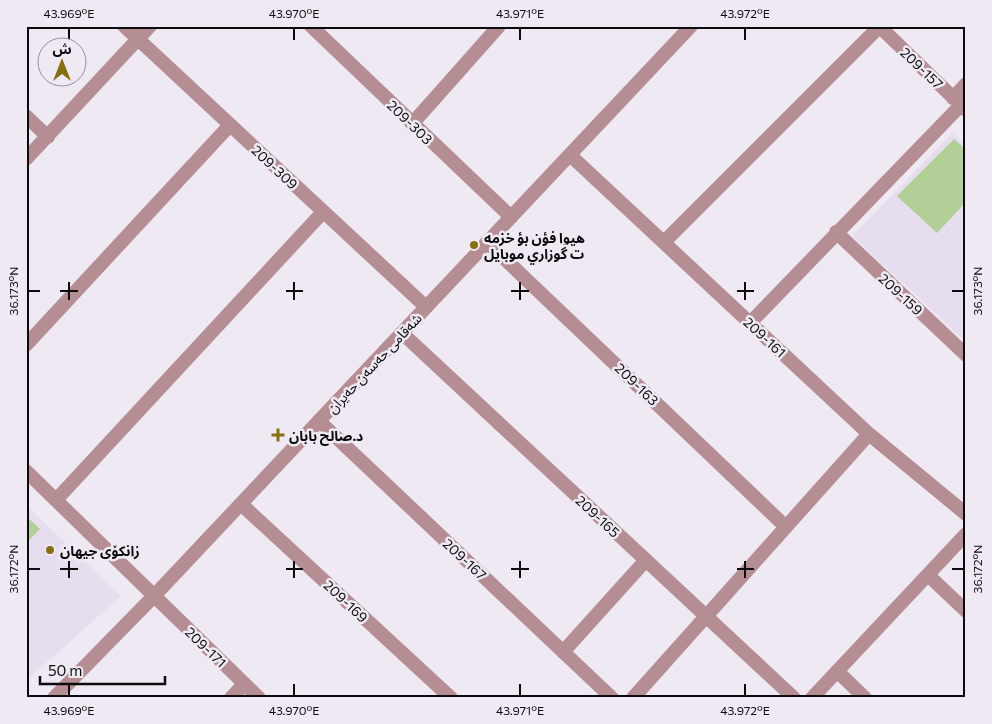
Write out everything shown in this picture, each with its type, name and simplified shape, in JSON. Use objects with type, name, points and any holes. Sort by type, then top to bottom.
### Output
[{"type":"street","name":"209-309","points":[[124,26],[426,307]]},
{"type":"street","points":[[26,159],[139,40],[150,26]]},
{"type":"street","points":[[412,124],[499,26]]},
{"type":"street","points":[[664,242],[880,26]]},
{"type":"street","name":"209-157","points":[[880,26],[960,104]]},
{"type":"street","name":"شەقامی حەسەن حەیران","points":[[54,698],[153,597],[570,155],[687,28]]},
{"type":"street","name":"209-303","points":[[318,29],[412,124],[511,217]]},
{"type":"street","points":[[750,323],[960,104],[966,84]]},
{"type":"street","points":[[26,116],[48,136]]},
{"type":"street","points":[[26,345],[230,124]]},
{"type":"street","name":"209-161","points":[[570,155],[869,434],[966,514]]},
{"type":"street","points":[[56,500],[324,212]]},
{"type":"street","name":"209-159","points":[[836,232],[966,355]]},
{"type":"street","name":"209-163","points":[[487,242],[786,527]]},
{"type":"street","name":"209-165","points":[[402,333],[794,698]]},
{"type":"street","name":"209-167","points":[[319,421],[612,698]]},
{"type":"street","points":[[633,698],[869,434]]},
{"type":"street","name":"209-171","points":[[26,471],[258,698]]},
{"type":"street","name":"209-169","points":[[240,504],[451,698]]},
{"type":"street","points":[[812,698],[966,534]]},
{"type":"street","points":[[563,652],[646,560]]},
{"type":"street","points":[[928,575],[966,610]]},
{"type":"street","points":[[837,671],[865,698]]},
{"type":"street","points":[[231,698],[244,684]]},
{"type":"shaded area","points":[[952,133],[966,145],[966,342],[852,236]]},
{"type":"shaded area","name":"زانکۆی جیھان","points":[[26,505],[121,596],[26,681]]},
{"type":"green space","points":[[954,139],[966,150],[966,202],[937,233],[897,196]]},
{"type":"green space","points":[[26,516],[40,529],[26,543]]},
{"type":"place","name":"هيوا فؤن بؤ خزمه ت گوزاري موبايل","points":[[474,245]]},
{"type":"place","name":"د.صالح بابان","points":[[278,435]]},
{"type":"place","name":"زانکۆی جیھان","points":[[50,550]]}]
